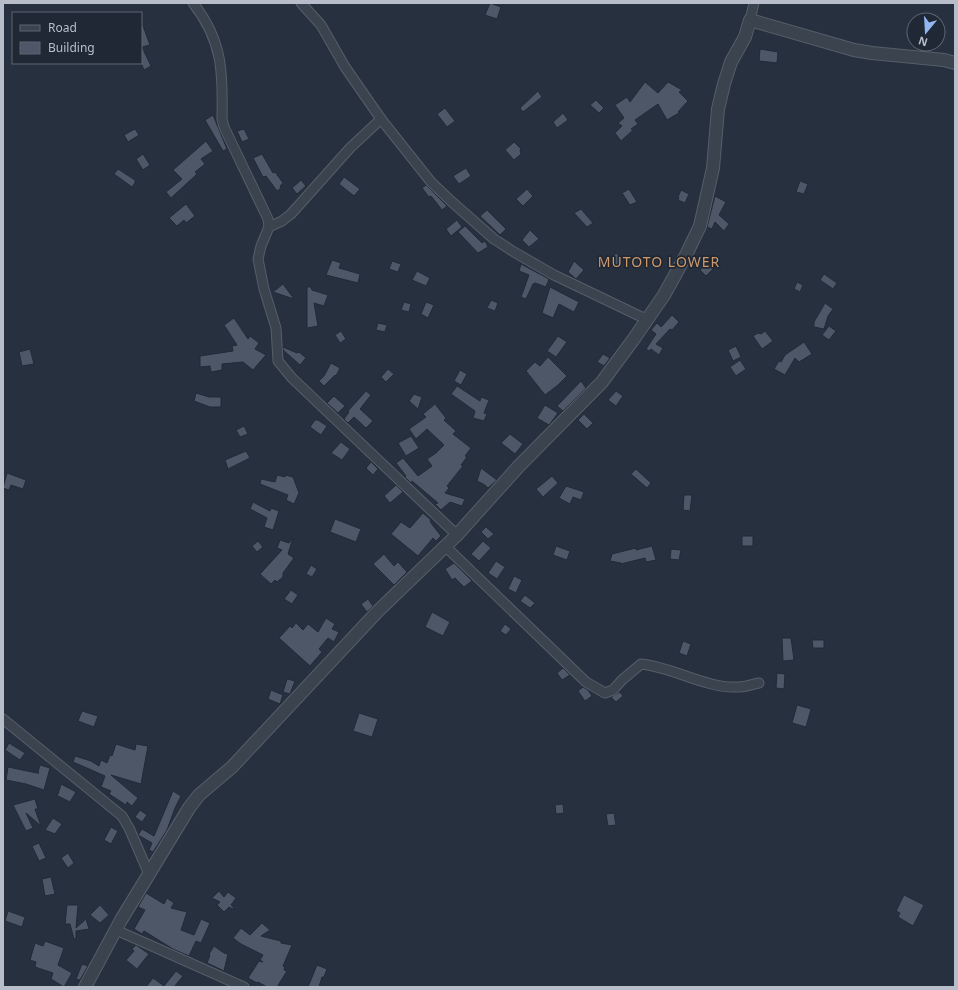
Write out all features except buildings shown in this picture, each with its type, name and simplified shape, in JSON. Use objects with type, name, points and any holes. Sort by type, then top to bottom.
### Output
[{"type":"street","points":[[192,3],[204,19],[216,45],[222,71],[222,120],[224,127],[264,209],[269,226],[261,246],[258,259],[264,289],[276,328],[278,360],[292,378],[457,535]]},
{"type":"street","points":[[301,3],[317,20],[345,67],[381,119],[431,182],[452,202],[504,246],[554,275],[648,320]]},
{"type":"street","points":[[85,987],[149,874],[189,808],[199,795],[232,767],[378,611],[457,535],[518,467],[602,382],[648,320],[664,295],[700,226],[713,168],[718,109],[724,84],[731,62],[745,37],[754,3]]},
{"type":"street","points":[[750,20],[872,54],[944,60],[955,63]]},
{"type":"street","points":[[269,226],[282,221],[291,214],[350,148],[381,119]]},
{"type":"street","points":[[445,546],[586,682],[605,693],[613,690],[622,680],[641,664],[666,669],[714,684],[738,687],[759,683]]},
{"type":"street","points":[[3,719],[122,816],[129,828],[149,874]]},
{"type":"street","points":[[116,930],[244,987]]},
{"type":"district","name":"MUTOTO LOWER","points":[[659,262]]}]
